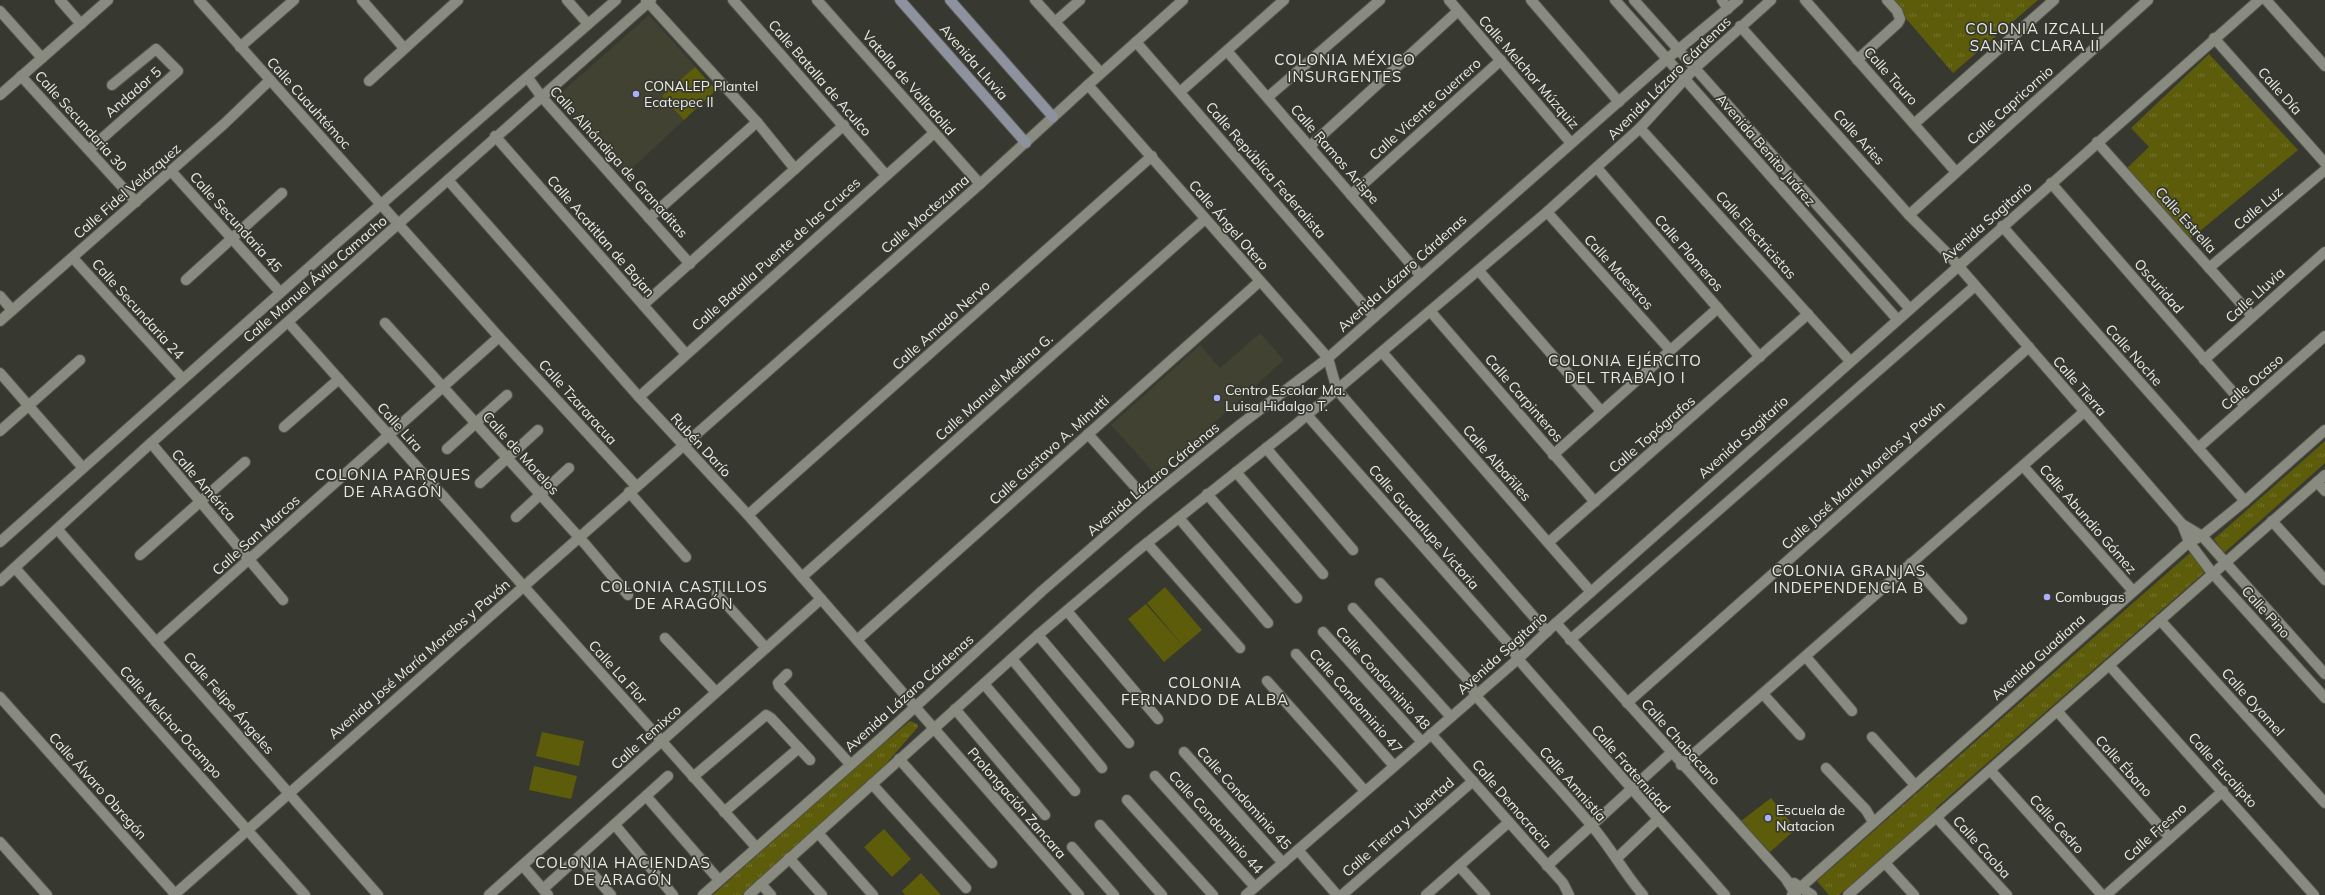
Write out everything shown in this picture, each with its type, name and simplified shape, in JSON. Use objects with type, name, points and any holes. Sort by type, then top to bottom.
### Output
[{"type":"main road","name":"Avenida Lluvia","points":[[900,0],[1026,143]]},
{"type":"main road","points":[[950,0],[1054,117]]},
{"type":"street","points":[[60,0],[81,24]]},
{"type":"street","points":[[1,93],[108,0]]},
{"type":"street","name":"Calle Cuauhtémoc","points":[[198,0],[399,224]]},
{"type":"street","points":[[240,47],[294,0]]},
{"type":"street","points":[[362,0],[404,48]]},
{"type":"street","points":[[369,81],[458,0]]},
{"type":"street","points":[[567,0],[588,24]]},
{"type":"street","name":"Calle Manuel Ávila Camacho","points":[[0,542],[280,292],[616,0]]},
{"type":"street","name":"Calle Batalla de Aculco","points":[[733,0],[844,125],[886,175]]},
{"type":"street","name":"Vatalla de Valladolid","points":[[817,0],[980,184]]},
{"type":"street","points":[[1035,0],[1101,73]]},
{"type":"street","points":[[1055,22],[1080,0]]},
{"type":"street","name":"Calle Moctezuma","points":[[682,445],[980,184],[1183,0]]},
{"type":"street","points":[[1180,92],[1284,0]]},
{"type":"street","points":[[1268,98],[1380,0]]},
{"type":"street","name":"Calle Melchor Múzquiz","points":[[1449,0],[1572,143]]},
{"type":"street","points":[[1530,0],[1619,102]]},
{"type":"street","name":"Avenida Benito Juárez","points":[[1615,0],[1897,319]]},
{"type":"street","name":"Avenida Benito Juárez","points":[[1634,0],[1909,308]]},
{"type":"street","points":[[1722,0],[1728,9]]},
{"type":"street","name":"Avenida Lázaro Cárdenas","points":[[703,895],[914,708],[1042,590],[1147,500],[1240,424],[1328,358],[1667,59],[1738,0]]},
{"type":"street","name":"Avenida Lázaro Cárdenas","points":[[749,895],[1038,635],[1147,543],[1307,415],[1431,312],[1547,212],[1640,128],[1684,78],[1740,26],[1771,0]]},
{"type":"street","name":"Calle Tauro","points":[[1805,0],[1956,172]]},
{"type":"street","points":[[1857,60],[1898,23],[1900,19],[1897,11],[1887,0]]},
{"type":"street","points":[[1914,124],[2054,0]]},
{"type":"street","name":"Calle Capricornio","points":[[1909,215],[2148,0]]},
{"type":"street","name":"Avenida Sagitario","points":[[1251,892],[1518,659],[1556,623],[1909,308],[2214,38],[2259,0]]},
{"type":"street","points":[[2266,0],[2325,66]]},
{"type":"street","points":[[648,1],[796,169]]},
{"type":"street","name":"Calle Manuel Ávila Camacho","points":[[1,577],[15,568],[58,530],[151,443],[648,1]]},
{"type":"street","points":[[0,11],[42,58]]},
{"type":"street","points":[[1310,146],[1458,11]]},
{"type":"street","name":"Calle Aries","points":[[1740,26],[1909,215],[1957,266]]},
{"type":"street","name":"Calle Día","points":[[2214,38],[2325,163]]},
{"type":"street","name":"Calle República Federalista","points":[[1136,42],[1374,317]]},
{"type":"street","name":"Andador 5","points":[[89,150],[178,71],[156,49],[112,85]]},
{"type":"street","name":"Calle Ramos Arispe","points":[[1227,50],[1421,276]]},
{"type":"street","name":"Calle Vicente Guerrero","points":[[1351,195],[1501,60]]},
{"type":"street","name":"Calle Secundaria 30","points":[[22,76],[136,202]]},
{"type":"street","name":"Calle Alhóndiga de Granaditas","points":[[528,78],[541,96],[690,264]]},
{"type":"street","name":"Calle Fidel Velázquez","points":[[0,321],[171,171],[270,80]]},
{"type":"street","name":"Calle Ángel Otero","points":[[1088,85],[1152,156],[1259,282],[1328,358],[1337,390]]},
{"type":"street","points":[[649,218],[756,122]]},
{"type":"street","points":[[643,305],[844,125]]},
{"type":"street","name":"Calle Electricistas","points":[[1640,128],[1850,361]]},
{"type":"street","name":"Calle Batalla Puente de las Cruces","points":[[639,397],[934,133]]},
{"type":"street","name":"Calle Acatitlan de Bajan","points":[[495,136],[686,354]]},
{"type":"street","name":"Calle Estrella","points":[[2097,142],[2252,316]]},
{"type":"street","name":"Calle Amado Nervo","points":[[748,515],[1152,156]]},
{"type":"street","name":"Calle Plomeros","points":[[1597,168],[1760,356]]},
{"type":"street","name":"Calle Luz","points":[[2209,268],[2325,170]]},
{"type":"street","name":"Calle Secundaria 45","points":[[171,171],[280,292]]},
{"type":"street","name":"Rubén Darío","points":[[448,180],[639,397],[748,515],[914,708],[934,728]]},
{"type":"street","name":"Oscuridad","points":[[2051,183],[2245,406]]},
{"type":"street","points":[[186,280],[282,193]]},
{"type":"street","name":"Calle Maestros","points":[[1547,212],[1670,350]]},
{"type":"street","name":"Calle Manuel Medina G.","points":[[802,578],[1205,218]]},
{"type":"street","name":"Calle Tzararacua","points":[[399,224],[632,489],[686,557]]},
{"type":"street","name":"Calle Noche","points":[[2002,226],[2245,501]]},
{"type":"street","name":"Calle Lluvia","points":[[2204,360],[2325,252]]},
{"type":"street","name":"Calle Secundaria 24","points":[[72,258],[183,379]]},
{"type":"street","name":"Calle Tierra","points":[[1957,266],[2182,524],[2202,536]]},
{"type":"street","points":[[1479,271],[1601,411]]},
{"type":"street","name":"Calle Gustavo A. Minutti","points":[[857,640],[1259,282]]},
{"type":"street","points":[[1570,640],[1975,286]]},
{"type":"street","points":[[0,296],[12,310]]},
{"type":"street","points":[[1553,454],[1718,308]]},
{"type":"street","name":"Calle Carpinteros","points":[[1431,312],[1595,502]]},
{"type":"street","name":"Calle Topógrafos","points":[[1549,542],[1808,314]]},
{"type":"street","name":"Calle Lira","points":[[288,322],[523,586]]},
{"type":"street","name":"Calle de Morelos","points":[[385,322],[578,537],[628,595]]},
{"type":"street","name":"Calle Ocaso","points":[[2198,448],[2325,336]]},
{"type":"street","name":"Calle San Marcos","points":[[156,642],[499,337]]},
{"type":"street","name":"Calle José María Morelos y Pavón","points":[[1627,703],[2029,347]]},
{"type":"street","name":"Calle Albañiles","points":[[1382,352],[1591,592]]},
{"type":"street","points":[[0,431],[80,360]]},
{"type":"street","points":[[0,373],[83,468]]},
{"type":"street","points":[[284,427],[339,379]]},
{"type":"street","name":"Calle Guadalupe Victoria","points":[[1337,390],[1547,632]]},
{"type":"street","points":[[448,449],[507,395]]},
{"type":"street","points":[[1681,765],[2084,412]]},
{"type":"street","name":"Calle Guadalupe Victoria","points":[[1307,415],[1510,645],[1518,659]]},
{"type":"street","points":[[480,482],[538,430]]},
{"type":"street","name":"Avenida Guadiana","points":[[1794,894],[2189,542],[2202,536],[2245,501],[2325,430]]},
{"type":"street","points":[[1088,434],[1147,500]]},
{"type":"street","name":"Calle América","points":[[151,443],[283,600]]},
{"type":"street","name":"Avenida José María Morelos y Pavón","points":[[175,895],[247,828],[682,445]]},
{"type":"street","points":[[1266,448],[1353,550]]},
{"type":"street","points":[[140,555],[245,462]]},
{"type":"street","name":"Calle Abundio Gómez","points":[[2023,466],[2133,591]]},
{"type":"street","points":[[516,517],[569,468]]},
{"type":"street","points":[[1236,472],[1323,574]]},
{"type":"street","points":[[1848,895],[1991,771],[2325,475]]},
{"type":"street","points":[[2317,482],[2325,491]]},
{"type":"street","points":[[1207,494],[1297,598]]},
{"type":"street","points":[[1179,518],[1268,623]]},
{"type":"street","points":[[2272,521],[2325,580]]},
{"type":"street","name":"Calle Tierra","points":[[2182,524],[2189,542]]},
{"type":"street","name":"Calle Felipe Ángeles","points":[[58,530],[378,895]]},
{"type":"street","name":"Calle Pino","points":[[2202,536],[2325,674]]},
{"type":"street","name":"Calle Pino","points":[[2189,542],[2213,574],[2325,698]]},
{"type":"street","points":[[1147,543],[1240,648]]},
{"type":"street","points":[[1911,563],[1962,619]]},
{"type":"street","name":"Calle Melchor Ocampo","points":[[15,568],[305,895]]},
{"type":"street","name":"Calle Amnistía","points":[[1380,583],[1468,680],[1476,696],[1592,826],[1617,858],[1626,875],[1643,895]]},
{"type":"street","name":"Calle La Flor","points":[[523,586],[756,847]]},
{"type":"street","points":[[717,594],[766,648]]},
{"type":"street","name":"Calle Temixco","points":[[489,895],[662,742],[820,598]]},
{"type":"street","points":[[1353,608],[1451,717]]},
{"type":"street","points":[[1068,611],[1158,718]]},
{"type":"street","name":"Calle Oyamel","points":[[2160,620],[2325,803]]},
{"type":"street","name":"Calle Chabacano","points":[[1556,623],[1681,765],[1786,879],[1794,894]]},
{"type":"street","name":"Calle Condominio 48","points":[[1323,632],[1422,742]]},
{"type":"street","points":[[1038,635],[1129,743]]},
{"type":"street","points":[[665,638],[716,692]]},
{"type":"street","name":"Calle Condominio 47","points":[[1296,654],[1394,766]]},
{"type":"street","points":[[1806,657],[1852,711]]},
{"type":"street","points":[[1012,659],[1102,768]]},
{"type":"street","name":"Calle Fraternidad","points":[[1518,659],[1631,791],[1724,895]]},
{"type":"street","name":"Calle Eucalipto","points":[[2109,665],[2223,791],[2314,895]]},
{"type":"street","points":[[787,674],[778,683],[779,686],[850,764]]},
{"type":"street","points":[[1267,681],[1365,791]]},
{"type":"street","points":[[984,684],[1075,791]]},
{"type":"street","points":[[1763,694],[1800,735]]},
{"type":"street","name":"Calle Álvaro Obregón","points":[[0,696],[175,895]]},
{"type":"street","points":[[955,709],[1045,815]]},
{"type":"street","name":"Calle Ébano","points":[[2057,711],[2170,838]]},
{"type":"street","points":[[693,777],[766,715],[771,718],[810,760]]},
{"type":"street","name":"Prolongación Zancara","points":[[934,728],[1079,895]]},
{"type":"street","name":"Calle Democracia","points":[[1431,734],[1562,883],[1568,895]]},
{"type":"street","points":[[1872,737],[1915,785]]},
{"type":"street","points":[[724,812],[799,748]]},
{"type":"street","name":"Calle Condominio 45","points":[[1184,752],[1283,863]]},
{"type":"street","points":[[1547,866],[1671,753]]},
{"type":"street","points":[[899,759],[992,863]]},
{"type":"street","points":[[1826,768],[1866,810],[1873,822]]},
{"type":"street","name":"Calle Cedro","points":[[1991,771],[2102,895]]},
{"type":"street","points":[[523,866],[546,892],[579,858],[668,776]]},
{"type":"street","name":"Calle Condominio 44","points":[[1156,776],[1251,892]]},
{"type":"street","name":"Calle Tierra y Libertad","points":[[1342,895],[1473,780]]},
{"type":"street","points":[[872,784],[966,888]]},
{"type":"street","name":"Calle Fresno","points":[[2106,895],[2223,791]]},
{"type":"street","points":[[646,796],[719,880]]},
{"type":"street","points":[[1127,800],[1213,895]]},
{"type":"street","name":"Calle Caoba","points":[[1937,818],[2007,895]]},
{"type":"street","points":[[1617,858],[1657,820]]},
{"type":"street","points":[[1426,895],[1509,822]]},
{"type":"street","points":[[614,825],[673,895]]},
{"type":"street","points":[[1100,825],[1162,895]]},
{"type":"street","points":[[818,833],[873,895]]},
{"type":"street","points":[[0,842],[47,895]]},
{"type":"street","points":[[1072,847],[1114,895]]},
{"type":"street","points":[[1298,850],[1337,895]]},
{"type":"street","points":[[579,858],[610,895]]},
{"type":"street","points":[[789,858],[822,895]]},
{"type":"street","points":[[1885,862],[1914,895]]},
{"type":"street","points":[[1459,866],[1485,895]]},
{"type":"street","name":"Calle Chabacano","points":[[1786,879],[1802,886],[1812,895]]},
{"type":"street","points":[[761,884],[771,895]]},
{"type":"shaded area","name":"CONALEP Plantel Ecatepec II","points":[[649,15],[716,90],[623,177],[555,98]]},
{"type":"shaded area","points":[[1260,333],[1284,360],[1156,475],[1111,425],[1200,345],[1220,368]]},
{"type":"green space","points":[[1890,0],[2038,0],[1953,73]]},
{"type":"green space","points":[[2209,54],[2298,150],[2189,240],[2126,169],[2149,147],[2131,128]]},
{"type":"green space","points":[[695,67],[716,90],[684,120],[662,96]]},
{"type":"green space","points":[[2325,441],[2325,463],[2224,553],[2214,539]]},
{"type":"green space","points":[[2191,552],[2206,571],[1839,895],[1829,895],[1817,881]]},
{"type":"green space","points":[[1165,587],[1202,630],[1183,646],[1147,603]]},
{"type":"green space","points":[[1146,604],[1183,646],[1164,662],[1128,619]]},
{"type":"green space","points":[[910,721],[917,724],[918,727],[885,765],[742,895],[713,895],[833,787]]},
{"type":"green space","points":[[542,732],[584,741],[579,766],[536,756]]},
{"type":"green space","points":[[534,766],[577,776],[571,799],[529,790]]},
{"type":"green space","points":[[1771,798],[1796,829],[1770,852],[1741,821]]},
{"type":"green space","points":[[884,829],[911,859],[892,877],[864,847]]},
{"type":"green space","points":[[921,873],[941,895],[905,895],[902,891]]},
{"type":"place","name":"CONALEP Plantel Ecatepec II","points":[[636,94]]},
{"type":"place","name":"Centro Escolar Ma. Luisa Hidalgo T.","points":[[1217,398]]},
{"type":"place","name":"Combugas","points":[[2047,597]]},
{"type":"place","name":"Escuela de Natacion","points":[[1768,818]]},
{"type":"district","name":"COLONIA IZCALLI SANTA CLARA II","points":[[2035,36]]},
{"type":"district","name":"COLONIA MÉXICO INSURGENTES","points":[[1345,68]]},
{"type":"district","name":"COLONIA EJÉRCITO DEL TRABAJO I","points":[[1625,368]]},
{"type":"district","name":"COLONIA PARQUES DE ARAGÓN","points":[[393,482]]},
{"type":"district","name":"COLONIA GRANJAS INDEPENDENCIA B","points":[[1849,578]]},
{"type":"district","name":"COLONIA CASTILLOS DE ARAGÓN","points":[[684,594]]},
{"type":"district","name":"COLONIA FERNANDO DE ALBA","points":[[1205,690]]},
{"type":"district","name":"COLONIA HACIENDAS DE ARAGÓN","points":[[623,870]]}]
